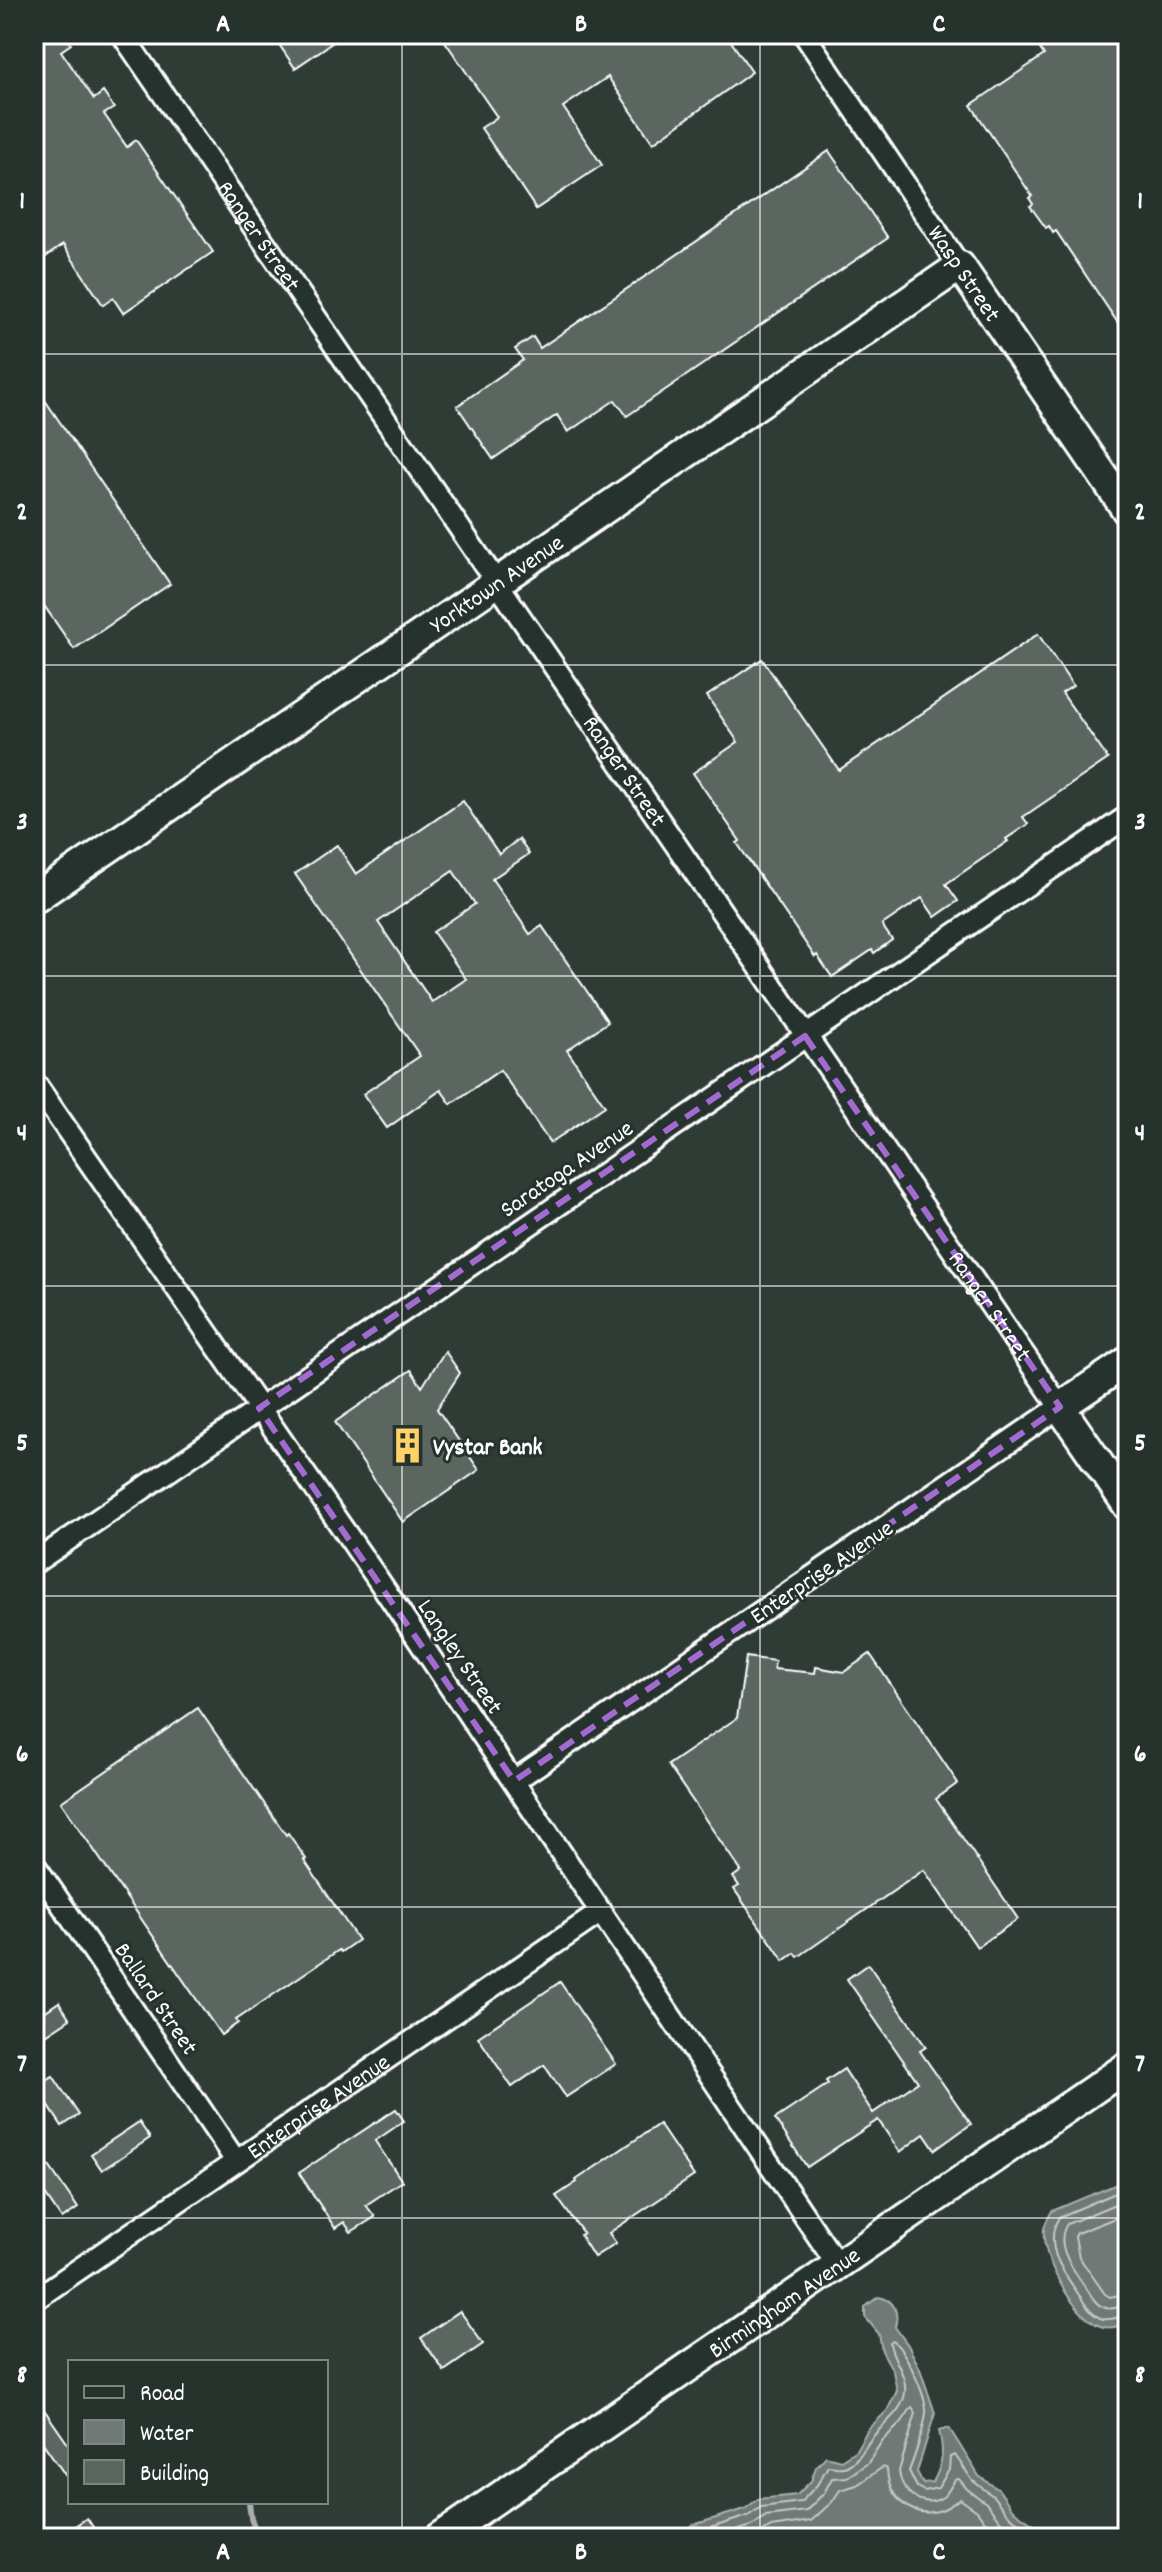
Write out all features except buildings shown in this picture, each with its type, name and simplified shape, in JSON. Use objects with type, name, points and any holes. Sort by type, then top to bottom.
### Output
[{"type":"main road","name":"Yorktown Avenue","points":[[34,899],[960,266]]},
{"type":"main road","name":"Wasp Street","points":[[960,266],[1128,512]]},
{"type":"main road","name":"Enterprise Avenue","points":[[1060,1407],[1128,1361]]},
{"type":"main road","name":"Ranger Street","points":[[1060,1407],[1128,1506]]},
{"type":"main road","name":"Birmingham Avenue","points":[[439,2538],[1128,2066]]},
{"type":"street","name":"Ranger Street","points":[[122,34],[1060,1407]]},
{"type":"street","name":"Wasp Street","points":[[804,34],[960,266]]},
{"type":"street","name":"Saratoga Avenue","points":[[34,1563],[1128,816]]},
{"type":"street","name":"Langley Street","points":[[34,1082],[514,1781],[838,2266]]},
{"type":"street","name":"Enterprise Avenue","points":[[514,1781],[1060,1407]]},
{"type":"street","name":"Ballard Street","points":[[34,1864],[236,2161]]},
{"type":"street","name":"Enterprise Avenue","points":[[34,2300],[601,1912]]},
{"type":"highlighted area","points":[[805,1036],[1060,1407],[514,1781],[259,1408]]},
{"type":"water","points":[[1117,2184],[1128,2184],[1128,2322],[1106,2327],[1088,2319],[1060,2283],[1047,2254],[1044,2229],[1052,2211]]},
{"type":"water","points":[[878,2297],[884,2298],[894,2308],[895,2327],[920,2369],[935,2413],[917,2472],[923,2483],[933,2482],[942,2457],[939,2431],[949,2428],[979,2476],[999,2490],[1012,2509],[1060,2538],[677,2538],[693,2525],[745,2509],[758,2499],[797,2495],[811,2481],[816,2467],[826,2456],[841,2460],[856,2450],[868,2429],[887,2411],[897,2391],[879,2334],[865,2317],[865,2307]]},
{"type":"waterway","points":[[249,2504],[258,2538]]},
{"type":"place","name":"Vystar Bank","points":[[407,1446]]}]
